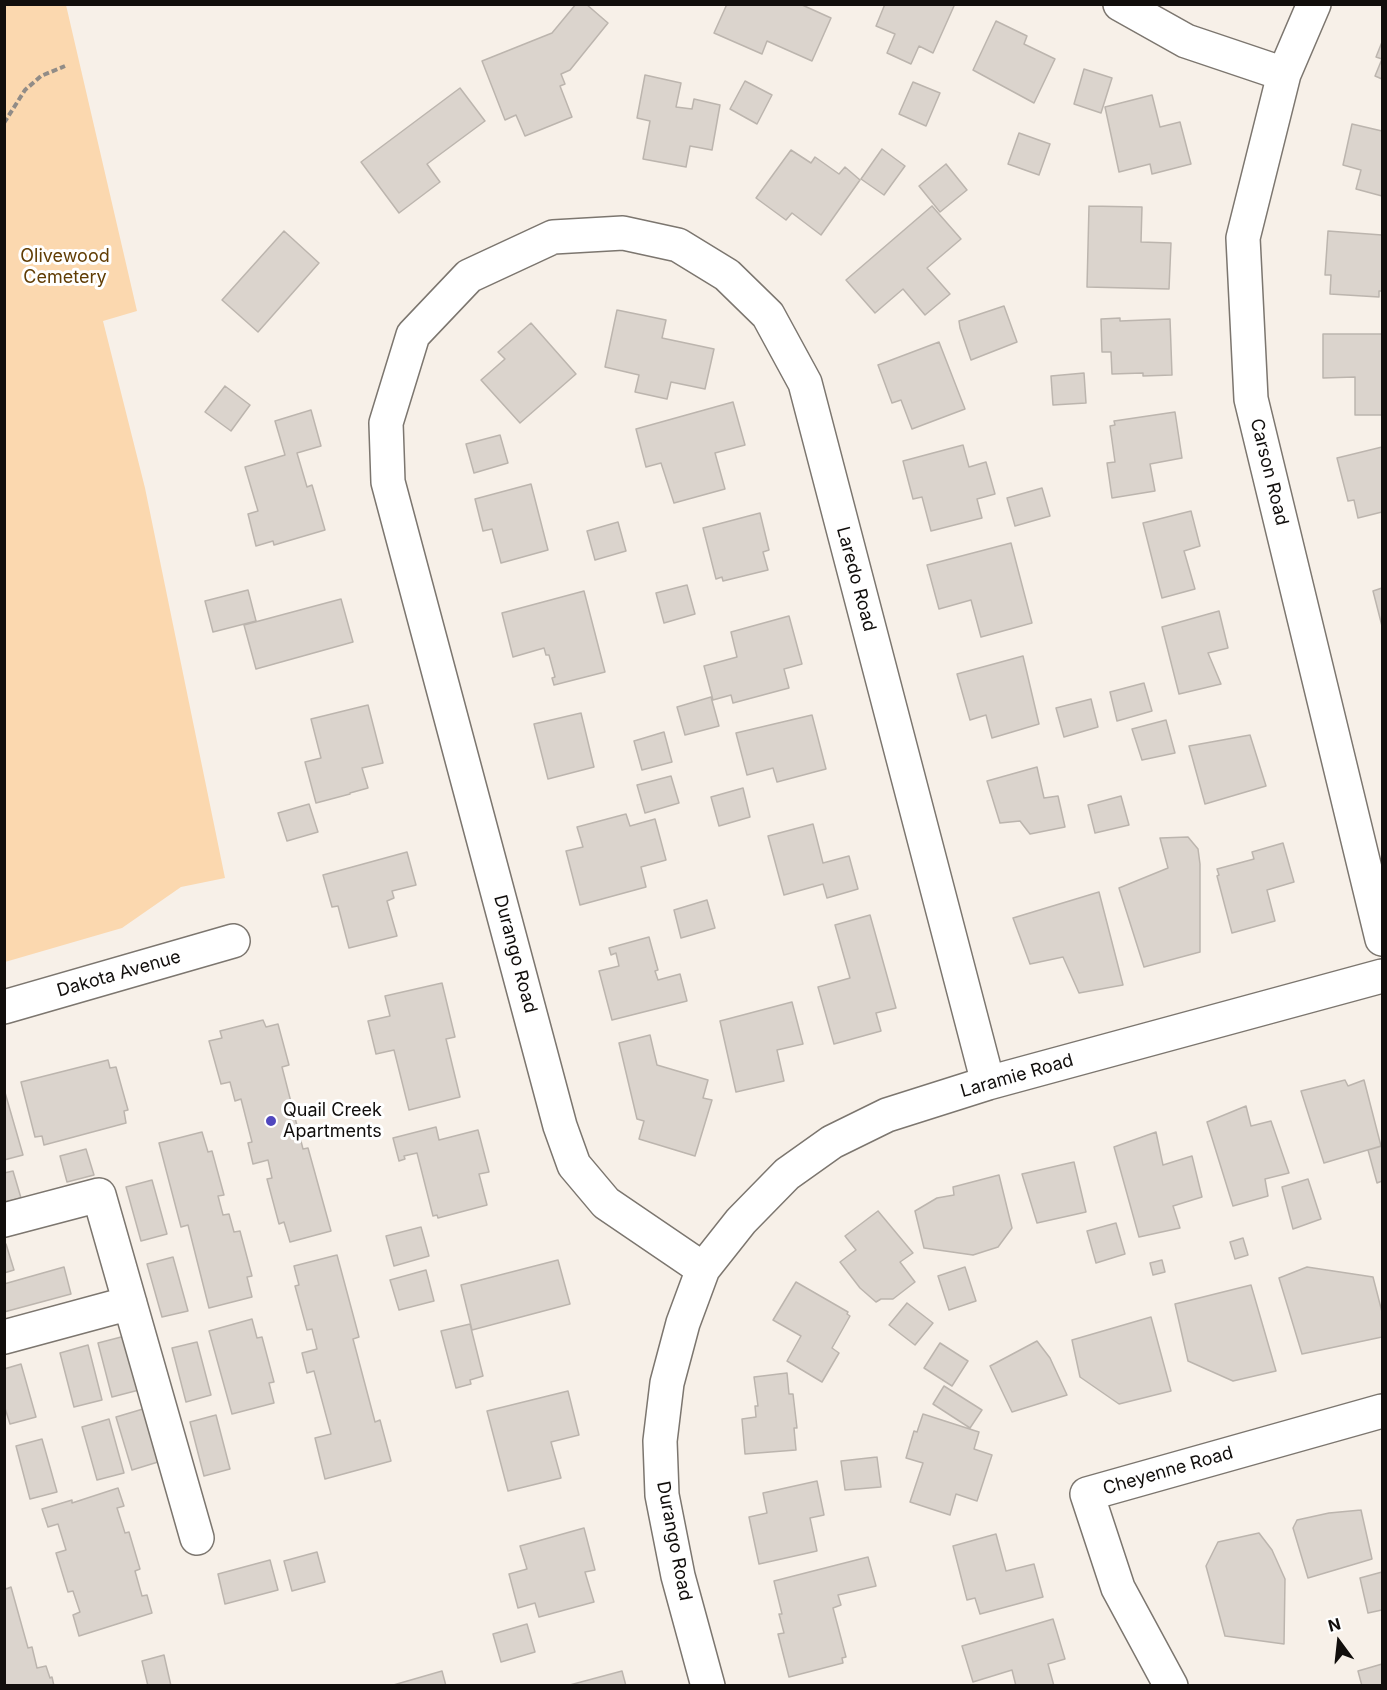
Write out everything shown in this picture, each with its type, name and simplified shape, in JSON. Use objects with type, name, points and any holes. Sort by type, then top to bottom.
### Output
[{"type":"street","points":[[1120,4],[1186,40],[1284,74]]},
{"type":"street","name":"Carson Road","points":[[1314,4],[1284,74],[1243,238],[1251,399],[1383,939]]},
{"type":"street","name":"Laredo Road","points":[[553,237],[623,233],[678,245],[727,275],[768,315],[805,383],[988,1083]]},
{"type":"street","name":"Durango Road","points":[[553,237],[469,276],[413,335],[386,423],[388,482],[560,1126],[574,1165],[606,1203],[703,1269],[682,1323],[667,1383],[660,1441],[664,1507],[678,1576],[708,1686]]},
{"type":"street","name":"Dakota Avenue","points":[[4,1007],[233,941]]},
{"type":"street","name":"Laramie Road","points":[[703,1269],[741,1221],[787,1174],[832,1142],[887,1115],[988,1083],[1383,976]]},
{"type":"street","points":[[4,1220],[99,1195],[197,1538]]},
{"type":"street","points":[[4,1337],[130,1303]]},
{"type":"street","name":"Cheyenne Road","points":[[1171,1686],[1118,1588],[1087,1494],[1383,1411]]},
{"type":"path","points":[[4,123],[25,90],[40,76],[65,66]]},
{"type":"green space","name":"Olivewood Cemetery","points":[[5,4],[66,5],[137,311],[103,321],[145,488],[225,878],[181,887],[122,928],[5,962]]},
{"type":"building","points":[[576,4],[586,4],[608,23],[570,70],[561,74],[565,84],[560,86],[572,117],[525,136],[516,115],[505,120],[482,61],[552,33]]},
{"type":"building","points":[[727,4],[800,4],[831,18],[812,61],[767,41],[762,54],[714,33]]},
{"type":"building","points":[[885,4],[951,4],[954,6],[933,53],[919,46],[911,64],[887,53],[895,34],[876,26]]},
{"type":"building","points":[[996,21],[1027,36],[1024,44],[1055,59],[1034,103],[973,70]]},
{"type":"building","points":[[1382,42],[1382,59],[1376,57]]},
{"type":"building","points":[[1382,59],[1382,79],[1375,76]]},
{"type":"building","points":[[1084,69],[1112,78],[1101,113],[1074,104]]},
{"type":"building","points":[[645,75],[681,83],[676,107],[692,109],[694,99],[720,105],[712,150],[690,146],[686,167],[643,159],[650,121],[637,118]]},
{"type":"building","points":[[745,81],[772,95],[757,124],[730,109]]},
{"type":"building","points":[[913,82],[940,93],[926,126],[899,114]]},
{"type":"building","points":[[460,88],[485,121],[427,164],[440,182],[399,213],[361,162]]},
{"type":"building","points":[[1152,95],[1160,127],[1180,122],[1191,164],[1152,174],[1150,164],[1119,172],[1105,107]]},
{"type":"building","points":[[1352,124],[1382,131],[1382,196],[1356,189],[1361,170],[1343,165]]},
{"type":"building","points":[[1019,133],[1050,144],[1039,175],[1008,164]]},
{"type":"building","points":[[882,149],[905,166],[884,195],[861,179]]},
{"type":"building","points":[[791,150],[811,163],[815,157],[839,174],[845,167],[860,180],[821,235],[792,213],[786,220],[756,198]]},
{"type":"building","points":[[946,164],[967,190],[940,212],[919,186]]},
{"type":"building","points":[[932,206],[961,239],[927,268],[950,294],[925,315],[903,289],[875,313],[846,280]]},
{"type":"building","points":[[1089,206],[1142,207],[1141,242],[1171,243],[1169,289],[1087,287]]},
{"type":"building","points":[[284,231],[319,263],[258,332],[222,300]]},
{"type":"building","points":[[1328,231],[1382,235],[1382,291],[1379,291],[1379,297],[1330,294],[1331,275],[1325,275]]},
{"type":"building","points":[[1004,306],[1017,342],[971,360],[959,321]]},
{"type":"building","points":[[617,310],[666,320],[662,338],[714,349],[705,389],[671,382],[667,399],[635,392],[639,375],[605,367]]},
{"type":"building","points":[[1120,318],[1120,321],[1170,319],[1172,375],[1112,374],[1111,352],[1102,352],[1101,319]]},
{"type":"building","points":[[531,323],[576,374],[520,423],[481,380],[505,359],[498,352]]},
{"type":"building","points":[[1323,334],[1382,334],[1382,415],[1355,415],[1355,377],[1323,378]]},
{"type":"building","points":[[939,342],[965,409],[912,429],[901,400],[892,403],[878,365]]},
{"type":"building","points":[[1084,373],[1086,403],[1053,405],[1051,376]]},
{"type":"building","points":[[225,386],[250,405],[231,431],[205,412]]},
{"type":"building","points":[[733,402],[745,445],[715,453],[725,489],[674,503],[661,463],[646,467],[636,429]]},
{"type":"building","points":[[311,410],[321,446],[297,453],[307,487],[312,485],[325,530],[274,545],[273,541],[256,546],[248,514],[258,511],[245,467],[285,455],[275,421]]},
{"type":"building","points":[[1175,412],[1182,458],[1150,464],[1155,491],[1112,498],[1107,463],[1115,462],[1110,426],[1115,425],[1114,421]]},
{"type":"building","points":[[500,435],[508,463],[474,473],[466,444]]},
{"type":"building","points":[[963,445],[969,467],[986,462],[995,494],[977,499],[982,518],[931,531],[922,497],[913,499],[903,461]]},
{"type":"building","points":[[1382,447],[1382,512],[1358,518],[1354,500],[1348,501],[1337,458]]},
{"type":"building","points":[[531,484],[548,550],[501,563],[492,529],[483,531],[475,499]]},
{"type":"building","points":[[1042,488],[1050,516],[1015,526],[1007,498]]},
{"type":"building","points":[[1191,511],[1200,546],[1184,551],[1195,589],[1162,598],[1143,523]]},
{"type":"building","points":[[760,513],[769,550],[763,552],[768,570],[723,581],[722,577],[716,579],[703,528]]},
{"type":"building","points":[[618,522],[626,551],[595,560],[587,531]]},
{"type":"building","points":[[1011,543],[1032,623],[981,637],[971,600],[939,609],[927,565]]},
{"type":"building","points":[[687,585],[695,614],[664,623],[656,593]]},
{"type":"building","points":[[1382,588],[1382,626],[1373,591]]},
{"type":"building","points":[[248,590],[256,621],[213,632],[205,601]]},
{"type":"building","points":[[584,591],[605,672],[554,685],[552,678],[555,677],[549,655],[546,655],[544,648],[513,657],[502,613]]},
{"type":"building","points":[[341,599],[353,642],[256,669],[244,625]]},
{"type":"building","points":[[1219,611],[1228,648],[1208,653],[1221,684],[1179,694],[1162,627]]},
{"type":"building","points":[[789,616],[802,664],[784,669],[789,688],[733,703],[731,695],[713,700],[704,666],[737,657],[731,632]]},
{"type":"building","points":[[1023,656],[1039,724],[992,738],[986,715],[970,720],[957,674]]},
{"type":"building","points":[[1144,683],[1152,711],[1117,721],[1110,692]]},
{"type":"building","points":[[711,697],[719,726],[685,735],[677,707]]},
{"type":"building","points":[[1091,699],[1098,727],[1064,737],[1056,708]]},
{"type":"building","points":[[368,705],[383,763],[362,768],[368,788],[316,803],[305,762],[321,758],[311,719]]},
{"type":"building","points":[[581,713],[594,767],[548,779],[534,724]]},
{"type":"building","points":[[812,715],[826,769],[777,782],[773,768],[747,775],[736,733]]},
{"type":"building","points":[[1166,720],[1175,753],[1142,760],[1132,729]]},
{"type":"building","points":[[664,732],[672,762],[642,770],[634,741]]},
{"type":"building","points":[[1250,735],[1266,786],[1205,804],[1189,746]]},
{"type":"building","points":[[1037,767],[1044,798],[1058,796],[1065,827],[1030,834],[1020,821],[1000,823],[987,781]]},
{"type":"building","points":[[671,776],[679,803],[645,813],[637,785]]},
{"type":"building","points":[[743,788],[750,817],[719,826],[711,797]]},
{"type":"building","points":[[1121,796],[1129,825],[1095,833],[1088,805]]},
{"type":"building","points":[[309,804],[318,832],[287,841],[278,813]]},
{"type":"building","points":[[626,814],[630,826],[655,819],[666,860],[641,867],[646,887],[580,905],[566,851],[583,847],[577,827]]},
{"type":"building","points":[[813,824],[823,863],[849,856],[858,889],[827,898],[823,884],[784,895],[768,836]]},
{"type":"building","points":[[1188,837],[1198,849],[1200,864],[1200,952],[1144,967],[1119,888],[1168,868],[1160,838]]},
{"type":"building","points":[[1283,843],[1294,882],[1267,890],[1275,921],[1232,933],[1217,869],[1254,859],[1252,852]]},
{"type":"building","points":[[407,852],[416,885],[392,891],[394,898],[387,901],[397,936],[349,948],[338,906],[332,907],[323,875]]},
{"type":"building","points":[[1099,892],[1123,985],[1079,993],[1063,957],[1030,964],[1013,918]]},
{"type":"building","points":[[707,900],[715,928],[681,938],[674,910]]},
{"type":"building","points":[[870,915],[896,1008],[876,1013],[881,1031],[834,1044],[818,987],[850,978],[835,925]]},
{"type":"building","points":[[649,937],[658,970],[655,971],[658,980],[680,974],[687,1001],[612,1020],[599,971],[619,966],[616,953],[611,955],[609,948]]},
{"type":"building","points":[[442,983],[455,1037],[446,1039],[460,1097],[409,1110],[394,1050],[376,1054],[368,1021],[390,1016],[385,996]]},
{"type":"building","points":[[792,1002],[803,1044],[777,1050],[784,1081],[736,1092],[720,1021]]},
{"type":"building","name":"Quail Creek Apartments","points":[[263,1020],[266,1027],[278,1024],[289,1065],[282,1067],[303,1149],[308,1148],[331,1231],[290,1242],[284,1222],[279,1224],[267,1179],[272,1178],[268,1160],[253,1164],[248,1143],[252,1142],[241,1099],[235,1101],[230,1082],[221,1084],[209,1041],[222,1038],[220,1031]]},
{"type":"building","points":[[650,1035],[657,1065],[708,1080],[703,1098],[712,1100],[695,1156],[639,1139],[644,1121],[637,1119],[619,1043]]},
{"type":"building","points":[[108,1060],[110,1068],[116,1067],[128,1110],[124,1111],[126,1123],[44,1145],[42,1136],[35,1137],[21,1082]]},
{"type":"building","points":[[1345,1080],[1348,1086],[1364,1080],[1381,1146],[1324,1163],[1301,1091]]},
{"type":"building","points":[[4,1089],[23,1155],[4,1160]]},
{"type":"building","points":[[1246,1106],[1251,1126],[1271,1121],[1289,1173],[1265,1179],[1268,1196],[1233,1206],[1207,1122]]},
{"type":"building","points":[[436,1127],[439,1140],[478,1130],[489,1172],[479,1174],[487,1205],[438,1218],[437,1215],[433,1216],[417,1153],[404,1156],[405,1159],[399,1161],[393,1138]]},
{"type":"building","points":[[202,1132],[208,1152],[212,1151],[224,1195],[218,1196],[223,1215],[229,1214],[234,1232],[240,1231],[252,1276],[247,1277],[252,1297],[209,1308],[188,1225],[181,1227],[159,1143]]},
{"type":"building","points":[[1156,1132],[1163,1165],[1192,1156],[1202,1197],[1173,1206],[1180,1228],[1139,1237],[1114,1147]]},
{"type":"building","points":[[1382,1146],[1382,1181],[1377,1183],[1368,1150]]},
{"type":"building","points":[[86,1149],[94,1175],[67,1182],[60,1156]]},
{"type":"building","points":[[1074,1162],[1086,1212],[1037,1223],[1022,1174]]},
{"type":"building","points":[[13,1171],[21,1198],[4,1202],[4,1173]]},
{"type":"building","points":[[999,1175],[1012,1228],[998,1247],[973,1255],[924,1248],[915,1211],[937,1198],[954,1195],[953,1187]]},
{"type":"building","points":[[1308,1179],[1321,1219],[1293,1229],[1282,1187]]},
{"type":"building","points":[[152,1180],[167,1234],[141,1241],[126,1187]]},
{"type":"building","points":[[878,1211],[913,1253],[900,1262],[915,1282],[893,1299],[881,1299],[876,1302],[860,1288],[840,1262],[856,1250],[845,1236]]},
{"type":"building","points":[[1116,1223],[1125,1254],[1096,1263],[1087,1231]]},
{"type":"building","points":[[421,1227],[429,1256],[394,1266],[386,1236]]},
{"type":"building","points":[[1243,1238],[1248,1255],[1235,1259],[1230,1242]]},
{"type":"building","points":[[4,1244],[6,1244],[14,1270],[4,1273]]},
{"type":"building","points":[[337,1255],[359,1337],[353,1339],[375,1422],[380,1420],[391,1461],[325,1479],[315,1438],[331,1434],[314,1371],[307,1373],[302,1353],[317,1349],[312,1329],[307,1330],[295,1286],[299,1285],[294,1266]]},
{"type":"building","points":[[173,1257],[188,1311],[162,1317],[147,1264]]},
{"type":"building","points":[[558,1260],[570,1304],[472,1330],[461,1285]]},
{"type":"building","points":[[1162,1260],[1165,1272],[1153,1275],[1150,1263]]},
{"type":"building","points":[[64,1267],[71,1294],[4,1312],[4,1284]]},
{"type":"building","points":[[965,1267],[976,1301],[949,1310],[938,1276]]},
{"type":"building","points":[[1307,1267],[1373,1277],[1382,1312],[1382,1337],[1302,1354],[1279,1278]]},
{"type":"building","points":[[426,1270],[434,1301],[399,1310],[390,1280]]},
{"type":"building","points":[[796,1282],[848,1312],[850,1316],[832,1348],[839,1353],[822,1382],[787,1361],[801,1336],[773,1320]]},
{"type":"building","points":[[1251,1285],[1276,1371],[1233,1381],[1188,1361],[1175,1304]]},
{"type":"building","points":[[907,1303],[933,1323],[915,1345],[889,1325]]},
{"type":"building","points":[[1151,1317],[1171,1391],[1119,1404],[1080,1377],[1072,1340]]},
{"type":"building","points":[[252,1319],[257,1338],[262,1337],[274,1382],[269,1383],[274,1403],[232,1414],[209,1331]]},
{"type":"building","points":[[470,1324],[483,1376],[470,1380],[471,1384],[456,1388],[441,1331]]},
{"type":"building","points":[[125,1336],[139,1390],[112,1397],[98,1343]]},
{"type":"building","points":[[1037,1341],[1050,1358],[1067,1395],[1012,1412],[990,1366]]},
{"type":"building","points":[[197,1342],[211,1395],[186,1402],[172,1348]]},
{"type":"building","points":[[940,1343],[968,1361],[952,1386],[924,1368]]},
{"type":"building","points":[[88,1345],[102,1400],[74,1407],[60,1353]]},
{"type":"building","points":[[21,1364],[36,1417],[10,1424],[4,1405],[4,1369]]},
{"type":"building","points":[[787,1373],[789,1394],[793,1394],[797,1428],[794,1428],[796,1450],[745,1454],[742,1419],[756,1417],[755,1406],[758,1406],[754,1377]]},
{"type":"building","points":[[944,1386],[982,1410],[970,1428],[933,1404]]},
{"type":"building","points":[[568,1391],[579,1435],[551,1442],[561,1478],[508,1491],[487,1411]]},
{"type":"building","points":[[143,1409],[158,1462],[132,1470],[116,1417]]},
{"type":"building","points":[[923,1414],[979,1432],[974,1449],[992,1455],[977,1501],[956,1494],[950,1515],[910,1502],[923,1463],[906,1458],[914,1431],[917,1432]]},
{"type":"building","points":[[216,1415],[230,1469],[204,1476],[190,1422]]},
{"type":"building","points":[[109,1419],[124,1473],[97,1480],[82,1427]]},
{"type":"building","points":[[42,1439],[57,1492],[30,1499],[16,1446]]},
{"type":"building","points":[[877,1457],[881,1487],[845,1490],[841,1461]]},
{"type":"building","points":[[817,1481],[824,1515],[810,1518],[817,1551],[759,1564],[749,1517],[767,1513],[763,1493]]},
{"type":"building","points":[[118,1488],[124,1506],[117,1508],[125,1533],[129,1532],[140,1569],[135,1571],[142,1596],[147,1595],[152,1613],[79,1636],[73,1615],[80,1612],[73,1591],[68,1592],[56,1553],[66,1550],[58,1524],[48,1527],[42,1509],[72,1500],[72,1503]]},
{"type":"building","points":[[1361,1510],[1372,1559],[1308,1578],[1293,1528],[1297,1520],[1329,1513]]},
{"type":"building","points":[[584,1528],[595,1570],[585,1572],[594,1602],[539,1617],[535,1603],[518,1608],[509,1574],[527,1569],[520,1546]]},
{"type":"building","points":[[1259,1533],[1272,1550],[1285,1579],[1284,1644],[1225,1636],[1206,1566],[1218,1542]]},
{"type":"building","points":[[996,1534],[1006,1571],[1034,1564],[1043,1597],[980,1614],[975,1598],[967,1600],[953,1546]]},
{"type":"building","points":[[317,1552],[325,1582],[292,1591],[284,1561]]},
{"type":"building","points":[[868,1557],[876,1586],[838,1595],[841,1605],[833,1608],[846,1657],[842,1658],[843,1663],[789,1677],[778,1634],[784,1633],[774,1581]]},
{"type":"building","points":[[270,1560],[278,1590],[225,1604],[218,1574]]},
{"type":"building","points":[[1382,1572],[1382,1610],[1368,1613],[1360,1578]]},
{"type":"building","points":[[4,1584],[6,1589],[11,1587],[28,1648],[32,1647],[37,1668],[46,1666],[54,1686],[4,1686]]},
{"type":"building","points":[[1053,1619],[1065,1659],[1048,1664],[1054,1686],[1016,1686],[1012,1670],[973,1682],[962,1646]]},
{"type":"building","points":[[527,1624],[535,1652],[501,1662],[493,1634]]},
{"type":"building","points":[[164,1655],[171,1686],[148,1686],[142,1661]]},
{"type":"building","points":[[1382,1664],[1382,1686],[1362,1686],[1358,1671]]},
{"type":"building","points":[[442,1671],[446,1686],[390,1686]]},
{"type":"building","points":[[622,1671],[626,1686],[566,1686]]},
{"type":"place","name":"Quail Creek Apartments","points":[[271,1121]]}]
